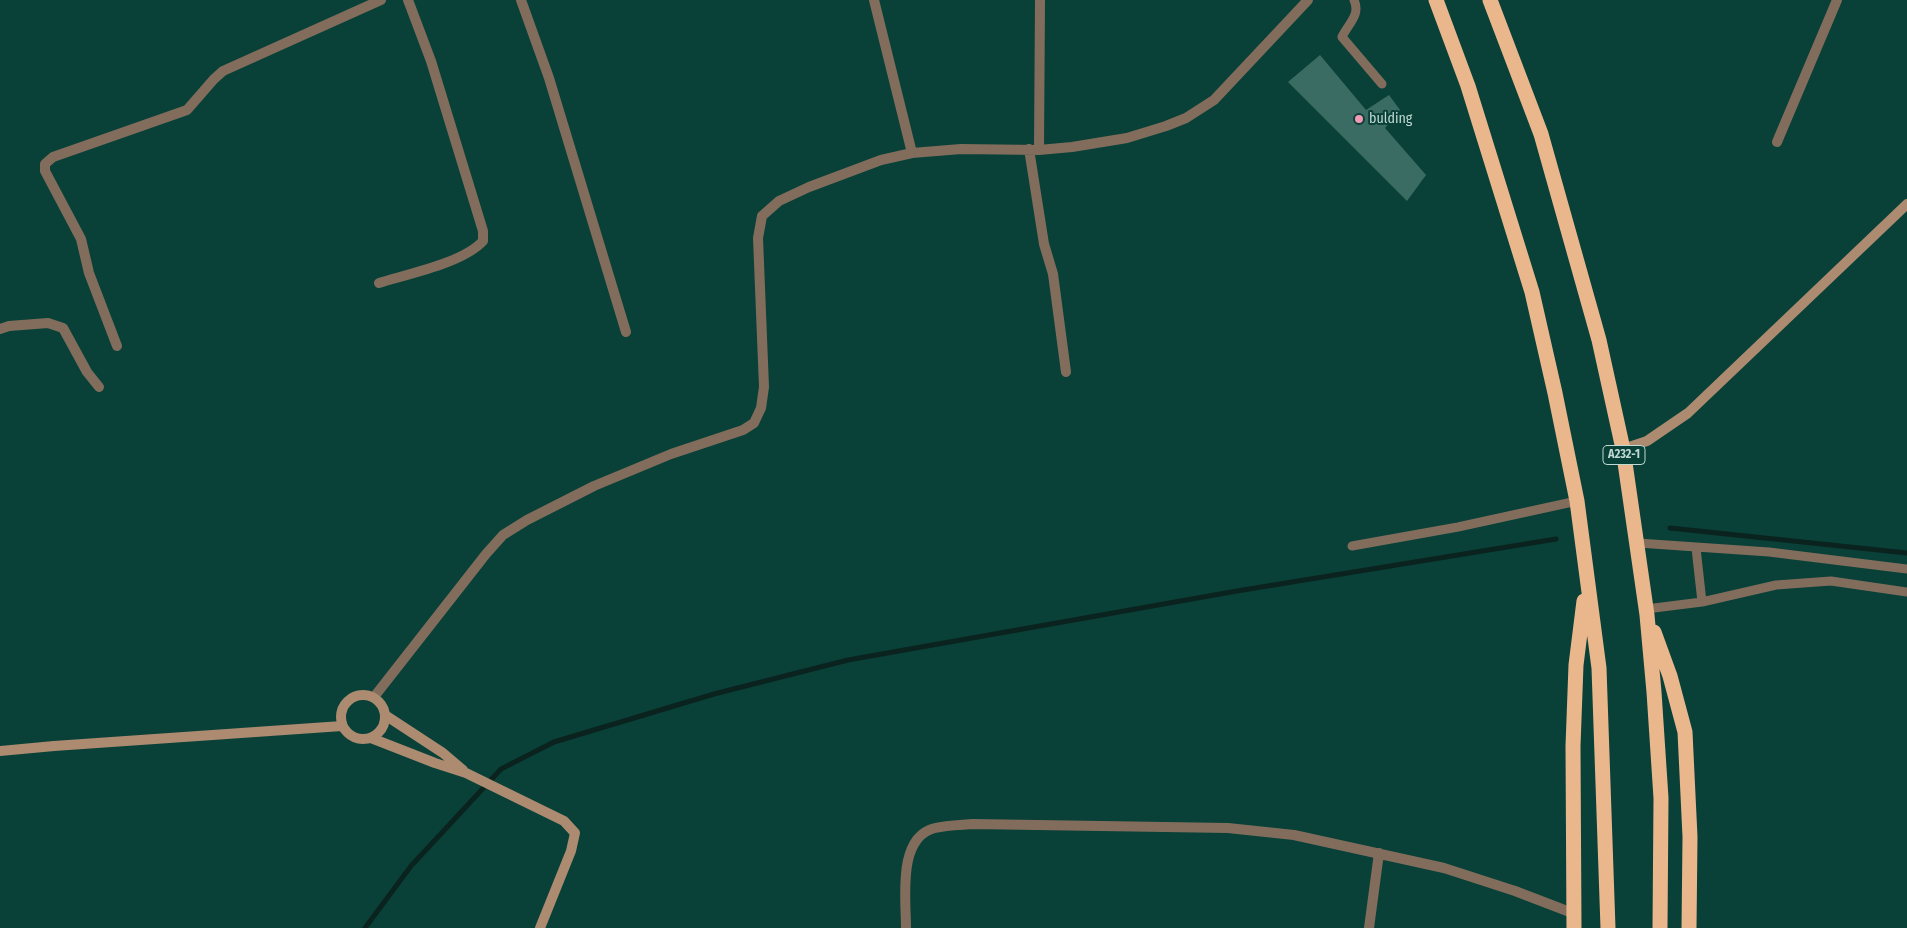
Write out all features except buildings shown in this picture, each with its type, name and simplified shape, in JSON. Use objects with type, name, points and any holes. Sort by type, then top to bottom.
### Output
[{"type":"highway","points":[[1436,0],[1468,86],[1532,292],[1577,501],[1586,582],[1599,668],[1608,928]]},
{"type":"highway","name":"A232-1","points":[[1490,0],[1541,134],[1599,340],[1623,448],[1647,612],[1662,798],[1660,928]]},
{"type":"highway","points":[[1575,921],[1573,746],[1576,665],[1586,582]]},
{"type":"highway","points":[[1647,612],[1670,676],[1685,732],[1690,837],[1689,928]]},
{"type":"street","points":[[117,346],[88,273],[81,240],[45,171],[45,164],[53,157],[187,110],[214,79],[223,72],[381,0]]},
{"type":"street","points":[[379,283],[455,258],[477,248],[483,241],[483,231],[431,61],[408,0]]},
{"type":"street","points":[[521,0],[548,78],[626,332]]},
{"type":"street","points":[[874,0],[912,153]]},
{"type":"street","points":[[1040,0],[1034,150],[1044,244],[1053,274],[1066,372]]},
{"type":"street","points":[[374,697],[503,535],[527,520],[594,486],[671,454],[712,442],[743,430],[754,423],[761,408],[764,387],[758,238],[762,216],[779,201],[809,187],[881,160],[912,153],[961,148],[1034,150],[1072,147],[1127,138],[1186,118],[1214,100],[1308,0]]},
{"type":"street","points":[[1776,142],[1837,0]]},
{"type":"street","points":[[1623,448],[1647,441],[1688,413],[1907,204]]},
{"type":"street","points":[[0,329],[9,326],[48,323],[64,328],[87,372],[99,387]]},
{"type":"street","points":[[371,738],[382,728],[385,715],[383,708],[374,697],[361,694],[348,700],[341,712],[342,726],[351,736],[365,739],[371,738],[435,763],[466,772],[564,821],[574,833],[571,851],[540,928]]},
{"type":"street","points":[[385,715],[443,753],[466,772]]},
{"type":"street","points":[[0,751],[74,744],[342,726]]},
{"type":"street","points":[[906,928],[908,855],[918,837],[933,828],[974,824],[1228,828],[1294,835],[1444,868],[1515,891],[1575,921]]},
{"type":"street","points":[[1369,928],[1378,853]]},
{"type":"lane","points":[[1354,0],[1356,5],[1355,18],[1342,36],[1382,84]]},
{"type":"lane","points":[[1352,546],[1458,527],[1577,501]]},
{"type":"lane","points":[[1638,543],[1769,552],[1907,569]]},
{"type":"lane","points":[[1696,548],[1702,602]]},
{"type":"lane","points":[[1647,612],[1776,585],[1831,581],[1907,592]]},
{"type":"waterway","points":[[1670,528],[1907,553]]},
{"type":"waterway","points":[[365,928],[411,866],[501,769],[554,742],[714,694],[848,660],[1237,591],[1556,539]]},
{"type":"place","name":"bulding","points":[[1359,119]]}]
